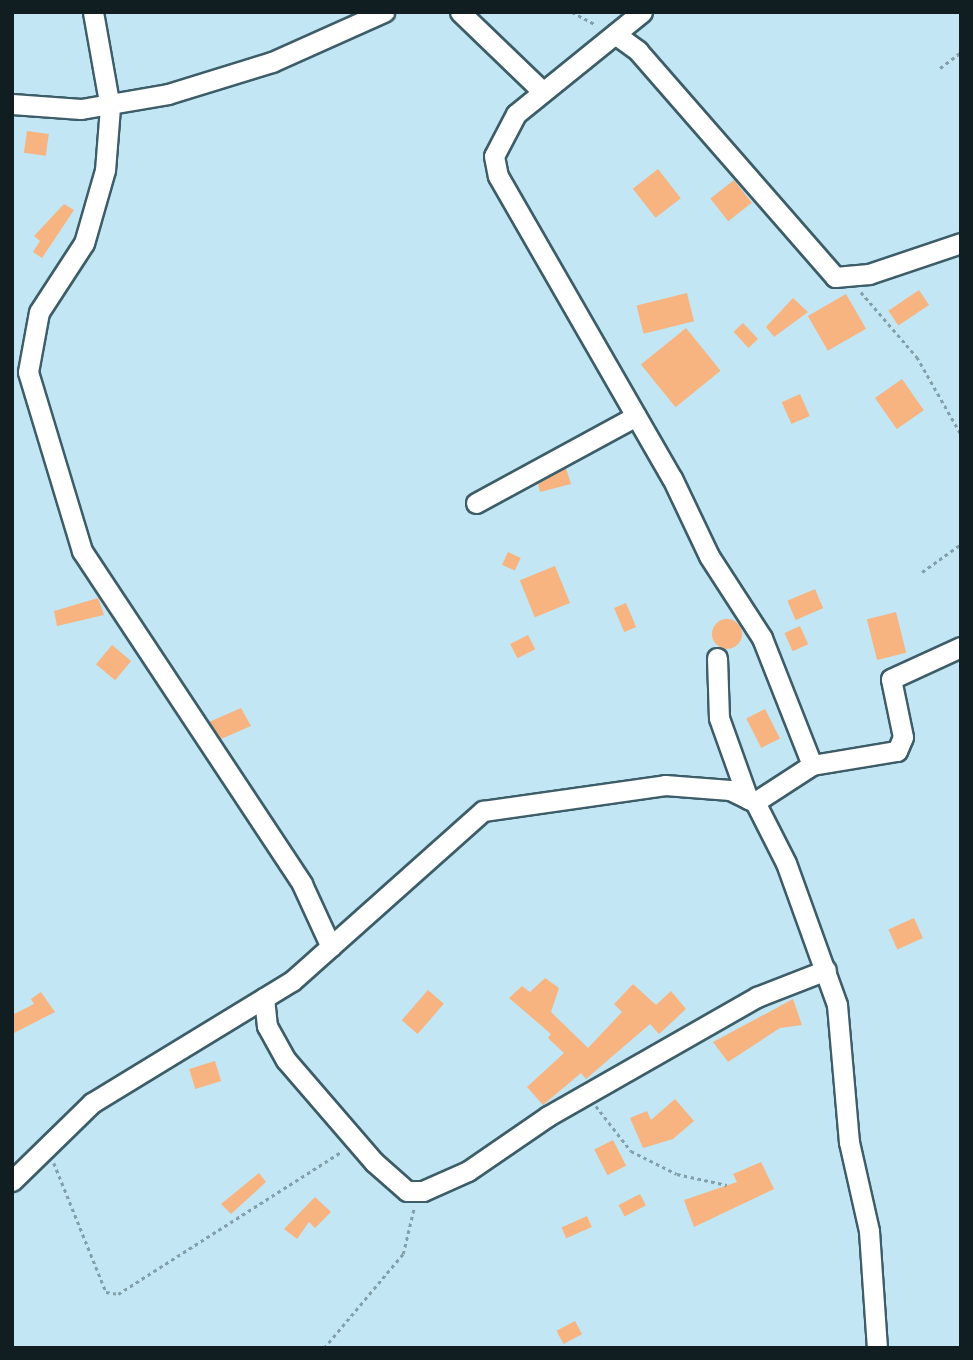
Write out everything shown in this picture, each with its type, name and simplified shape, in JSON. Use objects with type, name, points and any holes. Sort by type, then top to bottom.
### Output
[{"type":"street","points":[[93,12],[110,107],[94,219],[39,312],[20,374],[82,551],[302,884],[331,947]]},
{"type":"street","points":[[12,104],[110,107],[272,62],[384,12]]},
{"type":"street","points":[[460,12],[542,91]]},
{"type":"street","points":[[642,12],[542,91],[501,134],[494,156],[498,176],[636,416],[709,556],[762,638],[812,765]]},
{"type":"street","points":[[615,34],[654,68],[835,277],[853,278],[961,243]]},
{"type":"street","points":[[476,503],[636,416]]},
{"type":"street","points":[[751,800],[812,765],[897,751],[903,737],[891,678],[961,647]]},
{"type":"street","points":[[717,657],[719,718],[751,800],[786,863],[826,970],[844,1036],[849,1142],[869,1231],[877,1348]]},
{"type":"street","points":[[12,1181],[47,1144],[144,1067],[264,998],[331,947],[482,811],[665,785],[730,790],[751,800]]},
{"type":"street","points":[[264,998],[267,1026],[286,1060],[355,1142],[407,1191],[439,1186],[468,1171],[588,1095],[757,997],[826,970]]},
{"type":"path","points":[[572,12],[615,34]]},
{"type":"path","points":[[940,68],[961,52]]},
{"type":"path","points":[[853,278],[916,357],[961,434]]},
{"type":"path","points":[[922,572],[961,544]]},
{"type":"path","points":[[588,1095],[631,1151],[677,1174],[727,1185]]},
{"type":"path","points":[[47,1144],[75,1227],[106,1292],[118,1294],[355,1142]]},
{"type":"path","points":[[324,1348],[402,1254],[415,1223],[407,1191]]},
{"type":"building","points":[[27,131],[49,134],[46,156],[24,153]]},
{"type":"building","points":[[658,169],[681,198],[656,218],[633,189]]},
{"type":"building","points":[[734,180],[752,203],[728,221],[710,198]]},
{"type":"building","points":[[64,204],[74,210],[42,258],[33,252],[40,241],[34,236]]},
{"type":"building","points":[[919,290],[929,305],[898,326],[888,311]]},
{"type":"building","points":[[687,293],[694,321],[644,334],[637,306]]},
{"type":"building","points":[[846,294],[866,329],[828,351],[808,316]]},
{"type":"building","points":[[793,298],[808,312],[774,337],[766,327]]},
{"type":"building","points":[[743,323],[758,339],[748,348],[733,332]]},
{"type":"building","points":[[686,328],[721,371],[676,407],[641,365]]},
{"type":"building","points":[[902,379],[924,410],[897,429],[875,398]]},
{"type":"building","points":[[800,394],[810,416],[791,424],[782,402]]},
{"type":"building","points":[[566,468],[571,484],[540,492],[538,484]]},
{"type":"building","points":[[508,552],[521,558],[515,571],[502,565]]},
{"type":"building","points":[[555,566],[570,603],[535,617],[520,580]]},
{"type":"building","points":[[815,589],[823,608],[796,620],[787,601]]},
{"type":"building","points":[[98,598],[104,615],[57,626],[54,611]]},
{"type":"building","points":[[626,603],[636,627],[624,632],[614,608]]},
{"type":"building","points":[[896,612],[906,653],[877,660],[867,619]]},
{"type":"building","points":[[727,619],[738,623],[742,634],[738,645],[727,649],[716,645],[712,634],[716,623]]},
{"type":"building","points":[[800,626],[808,644],[793,651],[784,633]]},
{"type":"building","points":[[528,635],[535,649],[517,658],[510,644]]},
{"type":"building","points":[[112,645],[131,661],[115,680],[96,664]]},
{"type":"building","points":[[241,708],[251,726],[221,739],[209,722]]},
{"type":"building","points":[[765,709],[780,738],[761,748],[746,719]]},
{"type":"building","points":[[914,918],[923,938],[897,949],[888,929]]},
{"type":"building","points":[[545,978],[559,988],[551,1012],[588,1048],[622,1012],[614,1004],[633,984],[656,1005],[671,991],[686,1009],[659,1034],[650,1024],[586,1079],[581,1073],[543,1105],[527,1087],[564,1053],[548,1038],[551,1034],[509,998],[522,986],[530,992]]},
{"type":"building","points":[[428,990],[444,1004],[418,1034],[402,1020]]},
{"type":"building","points":[[41,992],[55,1012],[12,1034],[12,1015],[34,1004],[31,999]]},
{"type":"building","points":[[793,999],[802,1025],[780,1028],[728,1062],[713,1042]]},
{"type":"building","points":[[215,1061],[221,1081],[195,1089],[189,1069]]},
{"type":"building","points":[[675,1099],[694,1121],[673,1139],[643,1148],[630,1118],[647,1111],[651,1120]]},
{"type":"building","points":[[613,1140],[626,1166],[607,1175],[594,1150]]},
{"type":"building","points":[[761,1162],[774,1189],[694,1227],[684,1200],[737,1182],[733,1174]]},
{"type":"building","points":[[259,1173],[266,1182],[231,1214],[221,1204]]},
{"type":"building","points":[[640,1194],[646,1206],[625,1216],[619,1205]]},
{"type":"building","points":[[315,1197],[331,1212],[315,1228],[309,1222],[297,1239],[284,1229]]},
{"type":"building","points":[[587,1216],[592,1227],[566,1238],[561,1227]]},
{"type":"building","points":[[575,1321],[582,1334],[564,1344],[556,1331]]}]
